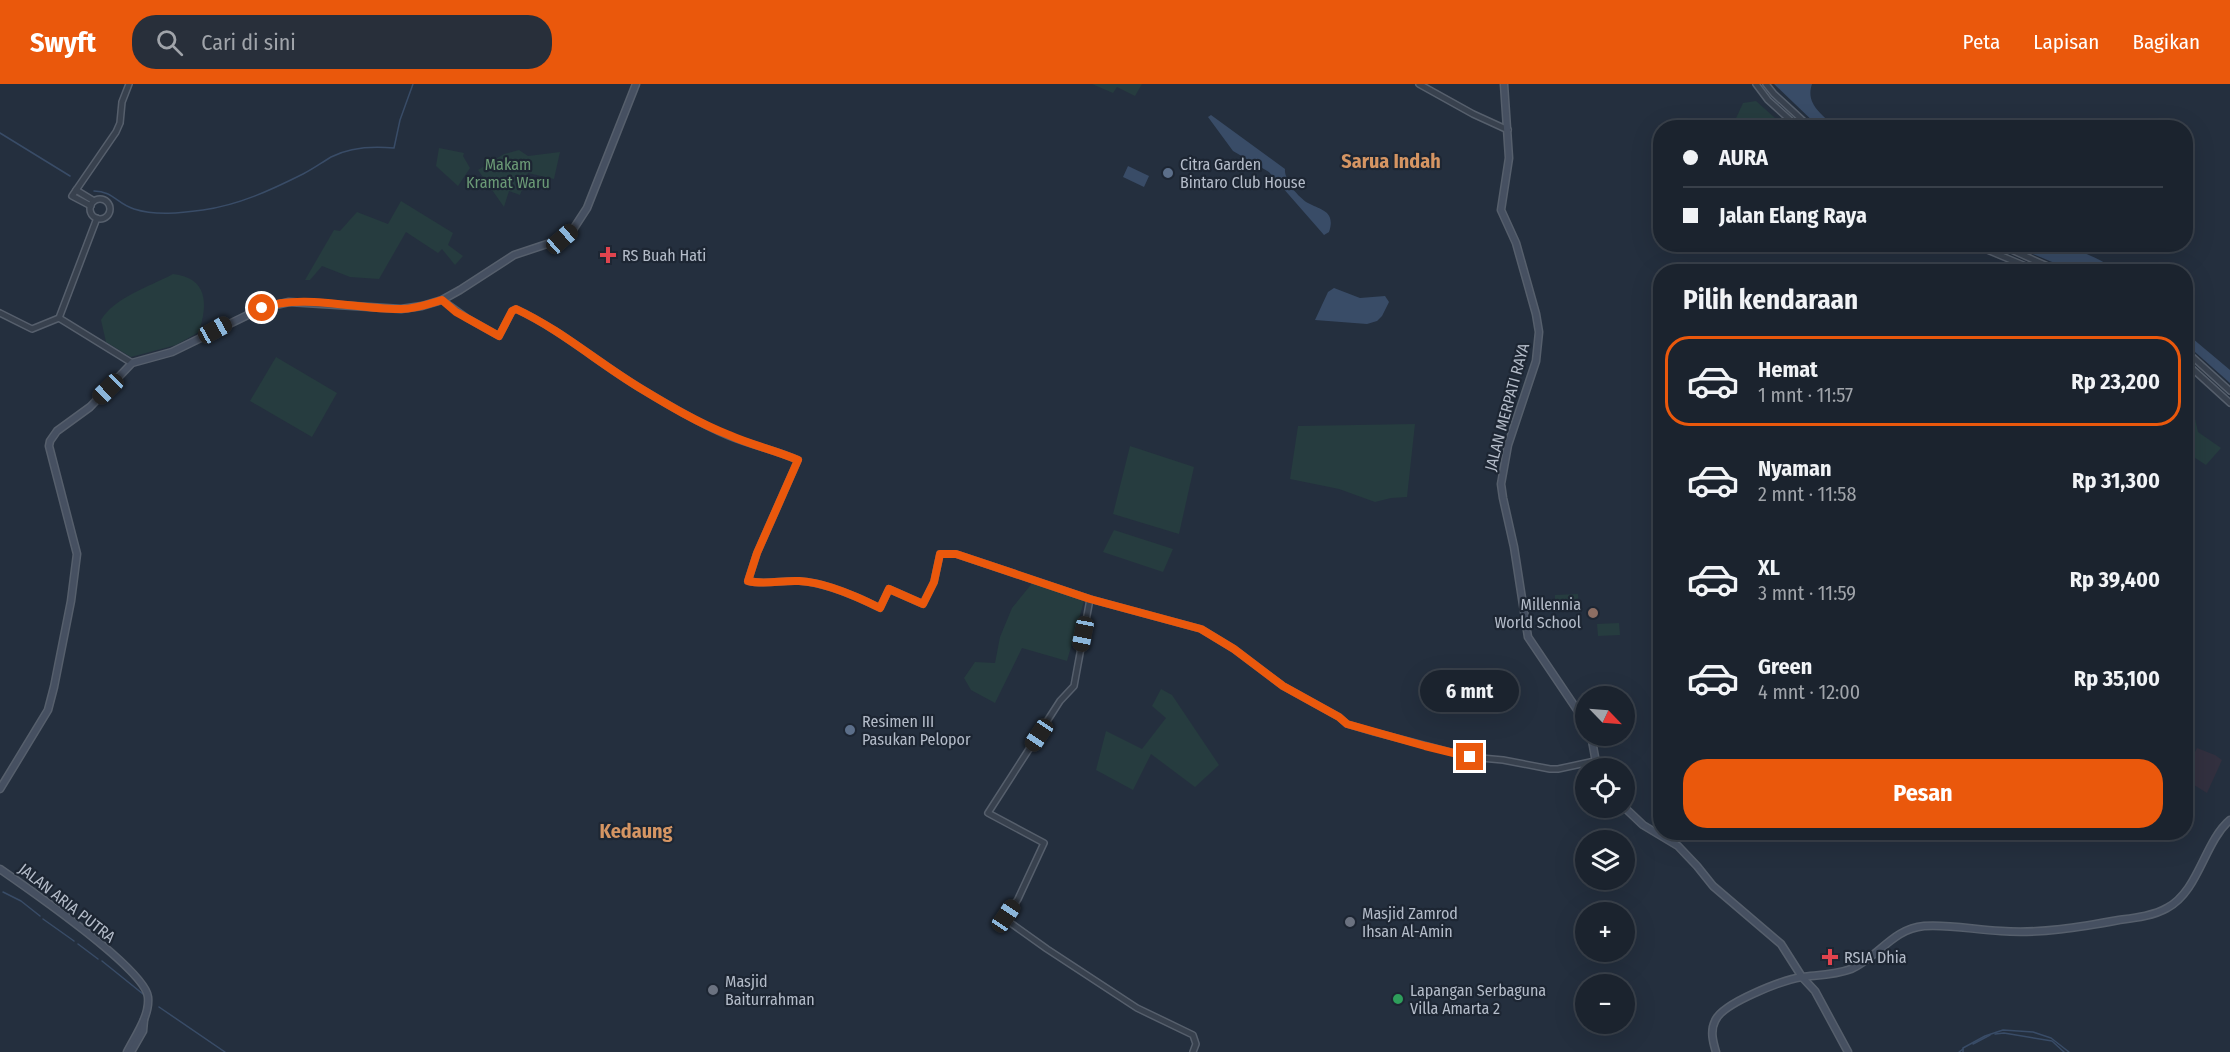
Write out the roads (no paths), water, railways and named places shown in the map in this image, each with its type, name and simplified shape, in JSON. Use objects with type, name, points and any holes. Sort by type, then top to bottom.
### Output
[{"type":"main road","points":[[0,789],[50,704],[71,601],[77,554],[49,446],[57,431],[90,407],[132,363],[172,352],[234,320],[278,303],[401,309],[422,306],[442,300],[514,255],[562,239],[574,228],[591,199],[636,84]]},
{"type":"main road","name":"JALAN MERPATI RAYA","points":[[1504,84],[1508,130],[1508,171],[1501,210],[1516,243],[1539,332],[1536,361],[1508,445],[1501,484],[1514,547],[1528,637],[1575,707]]},
{"type":"main road","points":[[1635,817],[1653,831]]},
{"type":"main road","points":[[1716,1052],[1712,1029],[1720,1012],[1760,990],[1802,977],[1836,974],[1853,968],[1905,930],[1922,926],[2041,931],[2132,918],[2168,908],[2183,894],[2193,880],[2220,831],[2230,820]]},
{"type":"main road","points":[[1668,840],[1686,853],[1713,886],[1781,944],[1802,977],[1815,991],[1848,1052]]},
{"type":"main road","name":"JALAN ARIA PUTRA","points":[[0,869],[87,932],[143,986],[148,998],[143,1031],[131,1052]]},
{"type":"main road","name":"JALAN ARIA PUTRA","points":[[126,1052],[144,1019]]},
{"type":"street","points":[[92,204],[74,193],[116,132],[120,123],[122,102],[129,84]]},
{"type":"street","points":[[1419,84],[1473,114],[1508,130]]},
{"type":"street","points":[[1756,84],[1768,100],[1790,120]]},
{"type":"street","points":[[1766,84],[1802,120]]},
{"type":"street","points":[[92,204],[103,200],[110,207],[107,216],[97,219]]},
{"type":"street","points":[[92,204],[92,215],[97,219]]},
{"type":"street","points":[[0,313],[32,329],[59,318],[97,219]]},
{"type":"street","points":[[1992,252],[2021,264]]},
{"type":"street","points":[[2016,252],[2043,264]]},
{"type":"street","points":[[442,300],[446,305],[499,336],[512,311],[516,309],[559,332],[630,381],[689,416],[732,437],[776,450],[798,460],[757,553],[748,581],[756,583],[801,581],[859,597],[880,608],[889,589],[923,604],[934,582],[940,554],[956,554],[1090,599],[1201,629],[1250,660],[1283,686],[1339,717],[1347,724],[1470,757],[1503,760],[1550,769],[1575,766]]},
{"type":"street","points":[[59,318],[132,363]]},
{"type":"street","points":[[2193,357],[2230,391]]},
{"type":"street","points":[[2193,369],[2230,403]]},
{"type":"street","points":[[1090,599],[1074,686],[1060,701],[988,813],[1044,843],[1018,898],[1005,919],[1137,1008],[1193,1035],[1196,1039],[1193,1052]]},
{"type":"water","points":[[1774,84],[1812,84],[1810,91],[1813,103],[1828,120],[1812,120]]},
{"type":"water","points":[[1211,115],[1285,169],[1289,183],[1296,193],[1329,215],[1331,225],[1329,232],[1324,235],[1269,172],[1233,151],[1208,117]]},
{"type":"water","points":[[1128,166],[1149,176],[1144,187],[1123,177]]},
{"type":"water","points":[[2028,252],[2079,252],[2106,264],[2057,264]]},
{"type":"water","points":[[1334,288],[1360,298],[1385,296],[1389,302],[1377,321],[1367,324],[1315,320],[1328,292]]},
{"type":"water","points":[[2193,339],[2230,370],[2230,383],[2193,350]]},
{"type":"waterway","points":[[94,191],[111,195],[134,209],[160,213],[203,210],[242,201],[291,180],[346,151],[361,148],[394,148],[400,120],[413,84]]},
{"type":"waterway","points":[[0,133],[70,176]]},
{"type":"waterway","points":[[3,892],[21,901],[40,916]]},
{"type":"waterway","points":[[43,919],[74,941]]},
{"type":"waterway","points":[[78,944],[98,959]]},
{"type":"waterway","points":[[102,961],[143,994]]},
{"type":"waterway","points":[[159,1007],[225,1052]]},
{"type":"waterway","points":[[1963,1052],[1963,1048],[1985,1036],[2003,1030],[2033,1032],[2051,1038],[2069,1052]]},
{"type":"waterway","points":[[1995,1034],[2004,1033],[2052,1041],[2064,1052]]},
{"type":"waterway","points":[[1973,1044],[1990,1035]]},
{"type":"waterway","points":[[1959,1052],[1963,1049]]},
{"type":"place","name":"Citra Garden Bintaro Club House","points":[[1168,173]]},
{"type":"place","name":"RS Buah Hati","points":[[608,255]]},
{"type":"place","name":"Millennia World School","points":[[1593,613]]},
{"type":"place","name":"Resimen III Pasukan Pelopor","points":[[850,730]]},
{"type":"place","name":"Masjid Zamrod Ihsan Al-Amin","points":[[1350,922]]},
{"type":"place","name":"RSIA Dhia","points":[[1830,957]]},
{"type":"place","name":"Masjid Baiturrahman","points":[[713,990]]},
{"type":"place","name":"Lapangan Serbaguna Villa Amarta 2","points":[[1398,999]]},
{"type":"district","name":"Sarua Indah","points":[[1391,161]]},
{"type":"district","name":"Kedaung","points":[[636,831]]},
{"type":"park label","name":"Makam Kramat Waru","points":[[508,173]]}]
